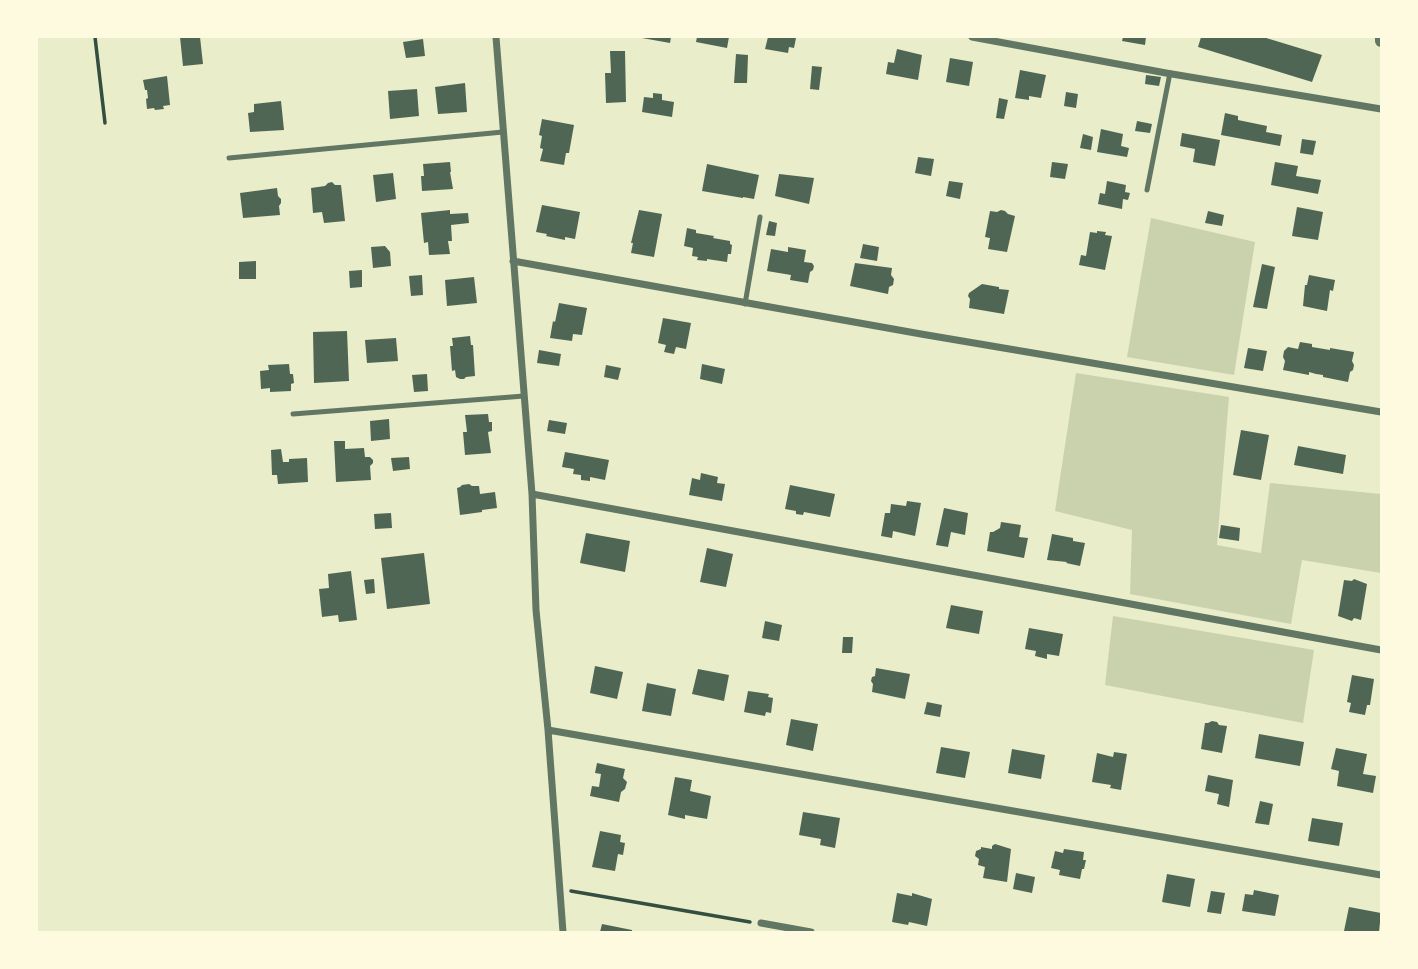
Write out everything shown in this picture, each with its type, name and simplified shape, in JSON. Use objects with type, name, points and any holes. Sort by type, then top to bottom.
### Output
[{"type":"street","points":[[496,37],[532,494],[536,610],[563,932]]},
{"type":"street","points":[[972,37],[1381,109]]},
{"type":"street","points":[[513,261],[745,304],[1381,412]]},
{"type":"street","points":[[532,494],[1381,650]]},
{"type":"street","points":[[548,730],[1381,875]]},
{"type":"street","points":[[761,923],[811,932]]},
{"type":"lane","points":[[1147,190],[1170,73]]},
{"type":"lane","points":[[229,158],[503,132]]},
{"type":"lane","points":[[745,304],[760,217]]},
{"type":"lane","points":[[293,414],[524,396]]},
{"type":"path","points":[[95,37],[105,123]]},
{"type":"path","points":[[559,889],[761,923]]},
{"type":"green space","points":[[1151,218],[1255,242],[1234,375],[1127,357]]},
{"type":"green space","points":[[1076,373],[1229,397],[1217,545],[1261,553],[1270,483],[1381,494],[1381,573],[1302,560],[1291,624],[1130,594],[1132,530],[1055,511]]},
{"type":"green space","points":[[1113,616],[1314,650],[1303,723],[1105,685]]},
{"type":"building","points":[[180,37],[200,37],[203,64],[183,66]]},
{"type":"building","points":[[642,37],[671,37],[670,43]]},
{"type":"building","points":[[697,37],[729,37],[727,48],[696,42]]},
{"type":"building","points":[[768,37],[796,38],[794,48],[789,47],[788,53],[765,49]]},
{"type":"building","points":[[1123,37],[1146,37],[1145,45],[1122,41]]},
{"type":"building","points":[[1201,37],[1263,37],[1322,55],[1312,82],[1198,47]]},
{"type":"building","points":[[423,39],[425,56],[406,58],[403,42]]},
{"type":"building","points":[[897,49],[922,55],[918,80],[886,74],[888,62],[894,63]]},
{"type":"building","points":[[610,51],[625,51],[626,102],[606,103],[605,73],[611,73]]},
{"type":"building","points":[[736,54],[748,55],[747,83],[734,83]]},
{"type":"building","points":[[950,58],[973,62],[969,86],[946,82]]},
{"type":"building","points":[[812,66],[822,67],[819,90],[810,89]]},
{"type":"building","points":[[1020,70],[1046,75],[1041,98],[1015,98]]},
{"type":"building","points":[[1146,75],[1161,77],[1159,86],[1145,84]]},
{"type":"building","points":[[167,76],[170,105],[163,106],[164,109],[147,109],[147,90],[143,80]]},
{"type":"building","points":[[465,83],[467,112],[438,114],[435,87]]},
{"type":"building","points":[[417,89],[419,116],[390,119],[388,91]]},
{"type":"building","points":[[1066,92],[1078,94],[1076,108],[1064,106]]},
{"type":"building","points":[[653,93],[662,94],[662,100],[674,102],[672,117],[642,112],[644,97],[653,98]]},
{"type":"building","points":[[999,98],[1008,100],[1004,119],[996,118]]},
{"type":"building","points":[[281,101],[284,130],[250,132],[248,113],[254,112],[254,104]]},
{"type":"building","points":[[1225,113],[1238,116],[1238,120],[1267,126],[1266,132],[1282,135],[1280,146],[1221,135]]},
{"type":"building","points":[[542,119],[574,125],[564,165],[540,161],[543,149],[540,148],[542,136],[539,135]]},
{"type":"building","points":[[1137,121],[1152,124],[1150,133],[1135,131]]},
{"type":"building","points":[[1101,129],[1123,134],[1121,146],[1129,148],[1127,157],[1097,152]]},
{"type":"building","points":[[1182,133],[1220,140],[1215,166],[1193,162],[1195,149],[1180,146]]},
{"type":"building","points":[[1083,134],[1093,137],[1091,150],[1080,148]]},
{"type":"building","points":[[1302,139],[1316,141],[1313,155],[1300,153]]},
{"type":"building","points":[[918,157],[934,159],[931,176],[915,173]]},
{"type":"building","points":[[450,162],[453,189],[422,191],[423,164]]},
{"type":"building","points":[[1052,162],[1068,164],[1065,179],[1050,177]]},
{"type":"building","points":[[1275,162],[1298,166],[1296,176],[1321,180],[1318,194],[1271,185]]},
{"type":"building","points":[[707,164],[759,175],[754,199],[702,191]]},
{"type":"building","points":[[393,173],[396,199],[376,202],[373,175]]},
{"type":"building","points":[[779,174],[814,178],[809,204],[775,196]]},
{"type":"building","points":[[949,181],[963,183],[960,199],[946,196]]},
{"type":"building","points":[[1107,181],[1126,185],[1125,192],[1130,193],[1128,200],[1123,199],[1122,209],[1098,204],[1100,193],[1105,194]]},
{"type":"building","points":[[332,182],[341,185],[345,221],[324,223],[322,212],[313,213],[311,188]]},
{"type":"building","points":[[277,188],[281,199],[280,215],[243,218],[240,193]]},
{"type":"building","points":[[542,205],[580,212],[575,239],[565,237],[565,240],[536,232]]},
{"type":"building","points":[[1297,207],[1323,212],[1318,240],[1292,236]]},
{"type":"building","points":[[450,210],[450,214],[468,213],[469,223],[451,225],[452,241],[448,241],[450,254],[429,255],[428,242],[424,243],[421,213]]},
{"type":"building","points":[[639,210],[662,214],[654,257],[631,253]]},
{"type":"building","points":[[1001,210],[1015,216],[1007,252],[988,249],[990,238],[985,237],[990,211]]},
{"type":"building","points":[[1208,211],[1224,215],[1222,226],[1205,223]]},
{"type":"building","points":[[769,221],[777,223],[775,236],[766,235]]},
{"type":"building","points":[[687,228],[696,230],[696,233],[730,241],[731,254],[728,254],[727,262],[697,260],[698,257],[692,256],[693,248],[684,246]]},
{"type":"building","points":[[1097,231],[1112,236],[1105,270],[1079,265],[1081,255],[1086,256],[1090,232]]},
{"type":"building","points":[[863,244],[879,247],[877,261],[860,258]]},
{"type":"building","points":[[385,246],[390,252],[391,266],[373,268],[371,247]]},
{"type":"building","points":[[788,247],[806,250],[804,262],[814,266],[808,283],[790,280],[791,275],[767,271],[771,249],[788,252]]},
{"type":"building","points":[[256,261],[256,279],[239,279],[239,262]]},
{"type":"building","points":[[855,263],[892,268],[891,275],[894,279],[888,294],[850,286]]},
{"type":"building","points":[[1262,264],[1275,267],[1267,309],[1253,307]]},
{"type":"building","points":[[362,270],[362,287],[350,288],[349,271]]},
{"type":"building","points":[[422,275],[423,295],[411,296],[409,276]]},
{"type":"building","points":[[1309,275],[1335,280],[1333,291],[1330,290],[1327,311],[1303,306]]},
{"type":"building","points":[[474,277],[477,303],[447,306],[445,280]]},
{"type":"building","points":[[982,284],[1009,290],[1004,314],[969,308],[969,293]]},
{"type":"building","points":[[559,303],[587,308],[582,335],[573,334],[572,341],[550,338]]},
{"type":"building","points":[[663,318],[691,323],[686,349],[676,347],[674,354],[664,352],[666,345],[658,343]]},
{"type":"building","points":[[347,331],[349,381],[314,383],[313,332]]},
{"type":"building","points":[[470,336],[475,376],[460,379],[456,377],[455,370],[452,371],[450,346],[453,346],[452,338]]},
{"type":"building","points":[[396,338],[398,361],[367,363],[365,340]]},
{"type":"building","points":[[1300,342],[1312,344],[1312,347],[1354,352],[1353,370],[1348,382],[1309,372],[1309,375],[1283,370],[1284,351],[1288,347],[1298,349]]},
{"type":"building","points":[[1248,348],[1267,351],[1263,371],[1244,368]]},
{"type":"building","points":[[539,350],[561,354],[559,366],[537,363]]},
{"type":"building","points":[[289,364],[294,383],[291,384],[291,391],[270,392],[270,388],[261,389],[260,371],[269,370],[268,365]]},
{"type":"building","points":[[702,364],[725,369],[722,384],[700,379]]},
{"type":"building","points":[[606,365],[621,368],[618,380],[604,377]]},
{"type":"building","points":[[427,374],[428,391],[414,392],[412,375]]},
{"type":"building","points":[[488,414],[489,422],[492,422],[492,431],[488,432],[491,453],[465,455],[465,415]]},
{"type":"building","points":[[389,419],[390,439],[371,441],[370,421]]},
{"type":"building","points":[[549,420],[567,423],[565,434],[547,431]]},
{"type":"building","points":[[1241,430],[1269,435],[1261,480],[1233,475]]},
{"type":"building","points":[[334,441],[345,441],[345,449],[364,448],[365,457],[373,460],[370,466],[371,480],[336,482]]},
{"type":"building","points":[[1298,446],[1346,455],[1343,474],[1294,465]]},
{"type":"building","points":[[281,449],[283,462],[307,458],[308,482],[278,484],[277,475],[272,475],[271,450]]},
{"type":"building","points":[[565,452],[609,460],[605,480],[590,477],[590,481],[581,480],[581,475],[573,474],[574,469],[562,467]]},
{"type":"building","points":[[409,457],[410,469],[393,471],[391,458]]},
{"type":"building","points":[[701,473],[718,477],[717,483],[725,484],[722,501],[689,495],[692,478],[700,480]]},
{"type":"building","points":[[469,484],[479,486],[480,494],[495,492],[497,508],[460,515],[457,488]]},
{"type":"building","points":[[790,485],[835,494],[830,517],[804,512],[803,515],[796,514],[796,511],[785,509]]},
{"type":"building","points":[[907,501],[921,503],[915,536],[893,531],[892,538],[881,536],[885,513],[890,513],[891,504],[906,506]]},
{"type":"building","points":[[944,508],[968,513],[965,535],[951,532],[948,547],[936,545]]},
{"type":"building","points":[[391,513],[392,528],[375,529],[374,514]]},
{"type":"building","points":[[1001,522],[1021,525],[1019,537],[1028,538],[1024,558],[987,551],[990,532],[1000,528]]},
{"type":"building","points":[[1221,525],[1240,528],[1239,541],[1219,538]]},
{"type":"building","points":[[586,533],[630,541],[625,572],[580,563]]},
{"type":"building","points":[[1052,534],[1085,543],[1080,566],[1047,560]]},
{"type":"building","points":[[707,548],[733,554],[726,587],[700,582]]},
{"type":"building","points":[[424,553],[430,604],[387,609],[381,558]]},
{"type":"building","points":[[351,571],[357,620],[339,622],[338,615],[322,617],[319,589],[329,588],[328,574]]},
{"type":"building","points":[[374,579],[375,593],[366,594],[364,580]]},
{"type":"building","points":[[1354,579],[1367,584],[1361,620],[1354,618],[1352,621],[1338,616],[1344,580]]},
{"type":"building","points":[[951,605],[983,611],[979,634],[946,628]]},
{"type":"building","points":[[765,621],[782,625],[779,641],[762,638]]},
{"type":"building","points":[[1029,628],[1063,634],[1059,656],[1047,654],[1047,659],[1035,656],[1036,651],[1025,649]]},
{"type":"building","points":[[843,637],[853,637],[852,653],[842,653]]},
{"type":"building","points":[[595,666],[623,672],[617,699],[590,693]]},
{"type":"building","points":[[876,668],[910,674],[905,699],[872,692],[871,681]]},
{"type":"building","points":[[698,669],[729,675],[724,701],[692,694]]},
{"type":"building","points":[[1352,675],[1374,679],[1370,705],[1367,705],[1365,715],[1349,712],[1351,703],[1347,702]]},
{"type":"building","points":[[647,683],[676,689],[671,716],[642,711]]},
{"type":"building","points":[[748,691],[769,694],[768,697],[773,698],[771,713],[766,712],[765,716],[744,712]]},
{"type":"building","points":[[927,702],[942,705],[940,717],[924,714]]},
{"type":"building","points":[[791,719],[818,724],[813,751],[786,745]]},
{"type":"building","points":[[1212,721],[1227,726],[1222,753],[1201,749],[1205,723]]},
{"type":"building","points":[[1259,734],[1304,742],[1300,766],[1255,758]]},
{"type":"building","points":[[941,747],[970,752],[965,778],[936,773]]},
{"type":"building","points":[[1336,748],[1367,754],[1363,774],[1376,776],[1373,793],[1337,786],[1339,771],[1331,769]]},
{"type":"building","points":[[1012,749],[1045,755],[1041,779],[1008,773]]},
{"type":"building","points":[[1114,752],[1127,754],[1121,790],[1110,788],[1111,785],[1092,782],[1097,753],[1113,757]]},
{"type":"building","points":[[597,763],[625,769],[623,778],[627,782],[619,802],[590,796],[592,786],[599,787],[601,774],[595,773]]},
{"type":"building","points":[[1208,775],[1233,780],[1229,807],[1217,804],[1219,794],[1205,791]]},
{"type":"building","points":[[675,777],[692,780],[690,791],[711,796],[707,819],[685,815],[685,819],[668,815]]},
{"type":"building","points":[[1260,801],[1273,804],[1269,825],[1255,823]]},
{"type":"building","points":[[803,812],[840,818],[835,848],[820,845],[821,839],[799,835]]},
{"type":"building","points":[[1312,818],[1343,823],[1339,846],[1308,841]]},
{"type":"building","points":[[600,831],[621,835],[620,842],[625,843],[623,855],[618,854],[615,871],[592,867]]},
{"type":"building","points":[[995,844],[1011,849],[1007,882],[983,878],[985,867],[978,865],[979,859],[975,856],[981,847],[992,849]]},
{"type":"building","points":[[1064,849],[1084,852],[1083,860],[1086,860],[1080,879],[1059,875],[1060,870],[1051,868],[1055,851],[1063,853]]},
{"type":"building","points":[[1016,873],[1035,877],[1032,893],[1013,889]]},
{"type":"building","points":[[1167,874],[1195,879],[1190,907],[1162,902]]},
{"type":"building","points":[[1254,890],[1279,895],[1275,916],[1242,911],[1245,894],[1253,895]]},
{"type":"building","points":[[1211,891],[1225,893],[1221,914],[1207,912]]},
{"type":"building","points":[[897,893],[912,896],[912,893],[932,899],[927,926],[892,922]]},
{"type":"building","points":[[1349,907],[1381,913],[1379,932],[1344,931]]},
{"type":"building","points":[[602,924],[632,930],[632,932],[600,932]]}]
